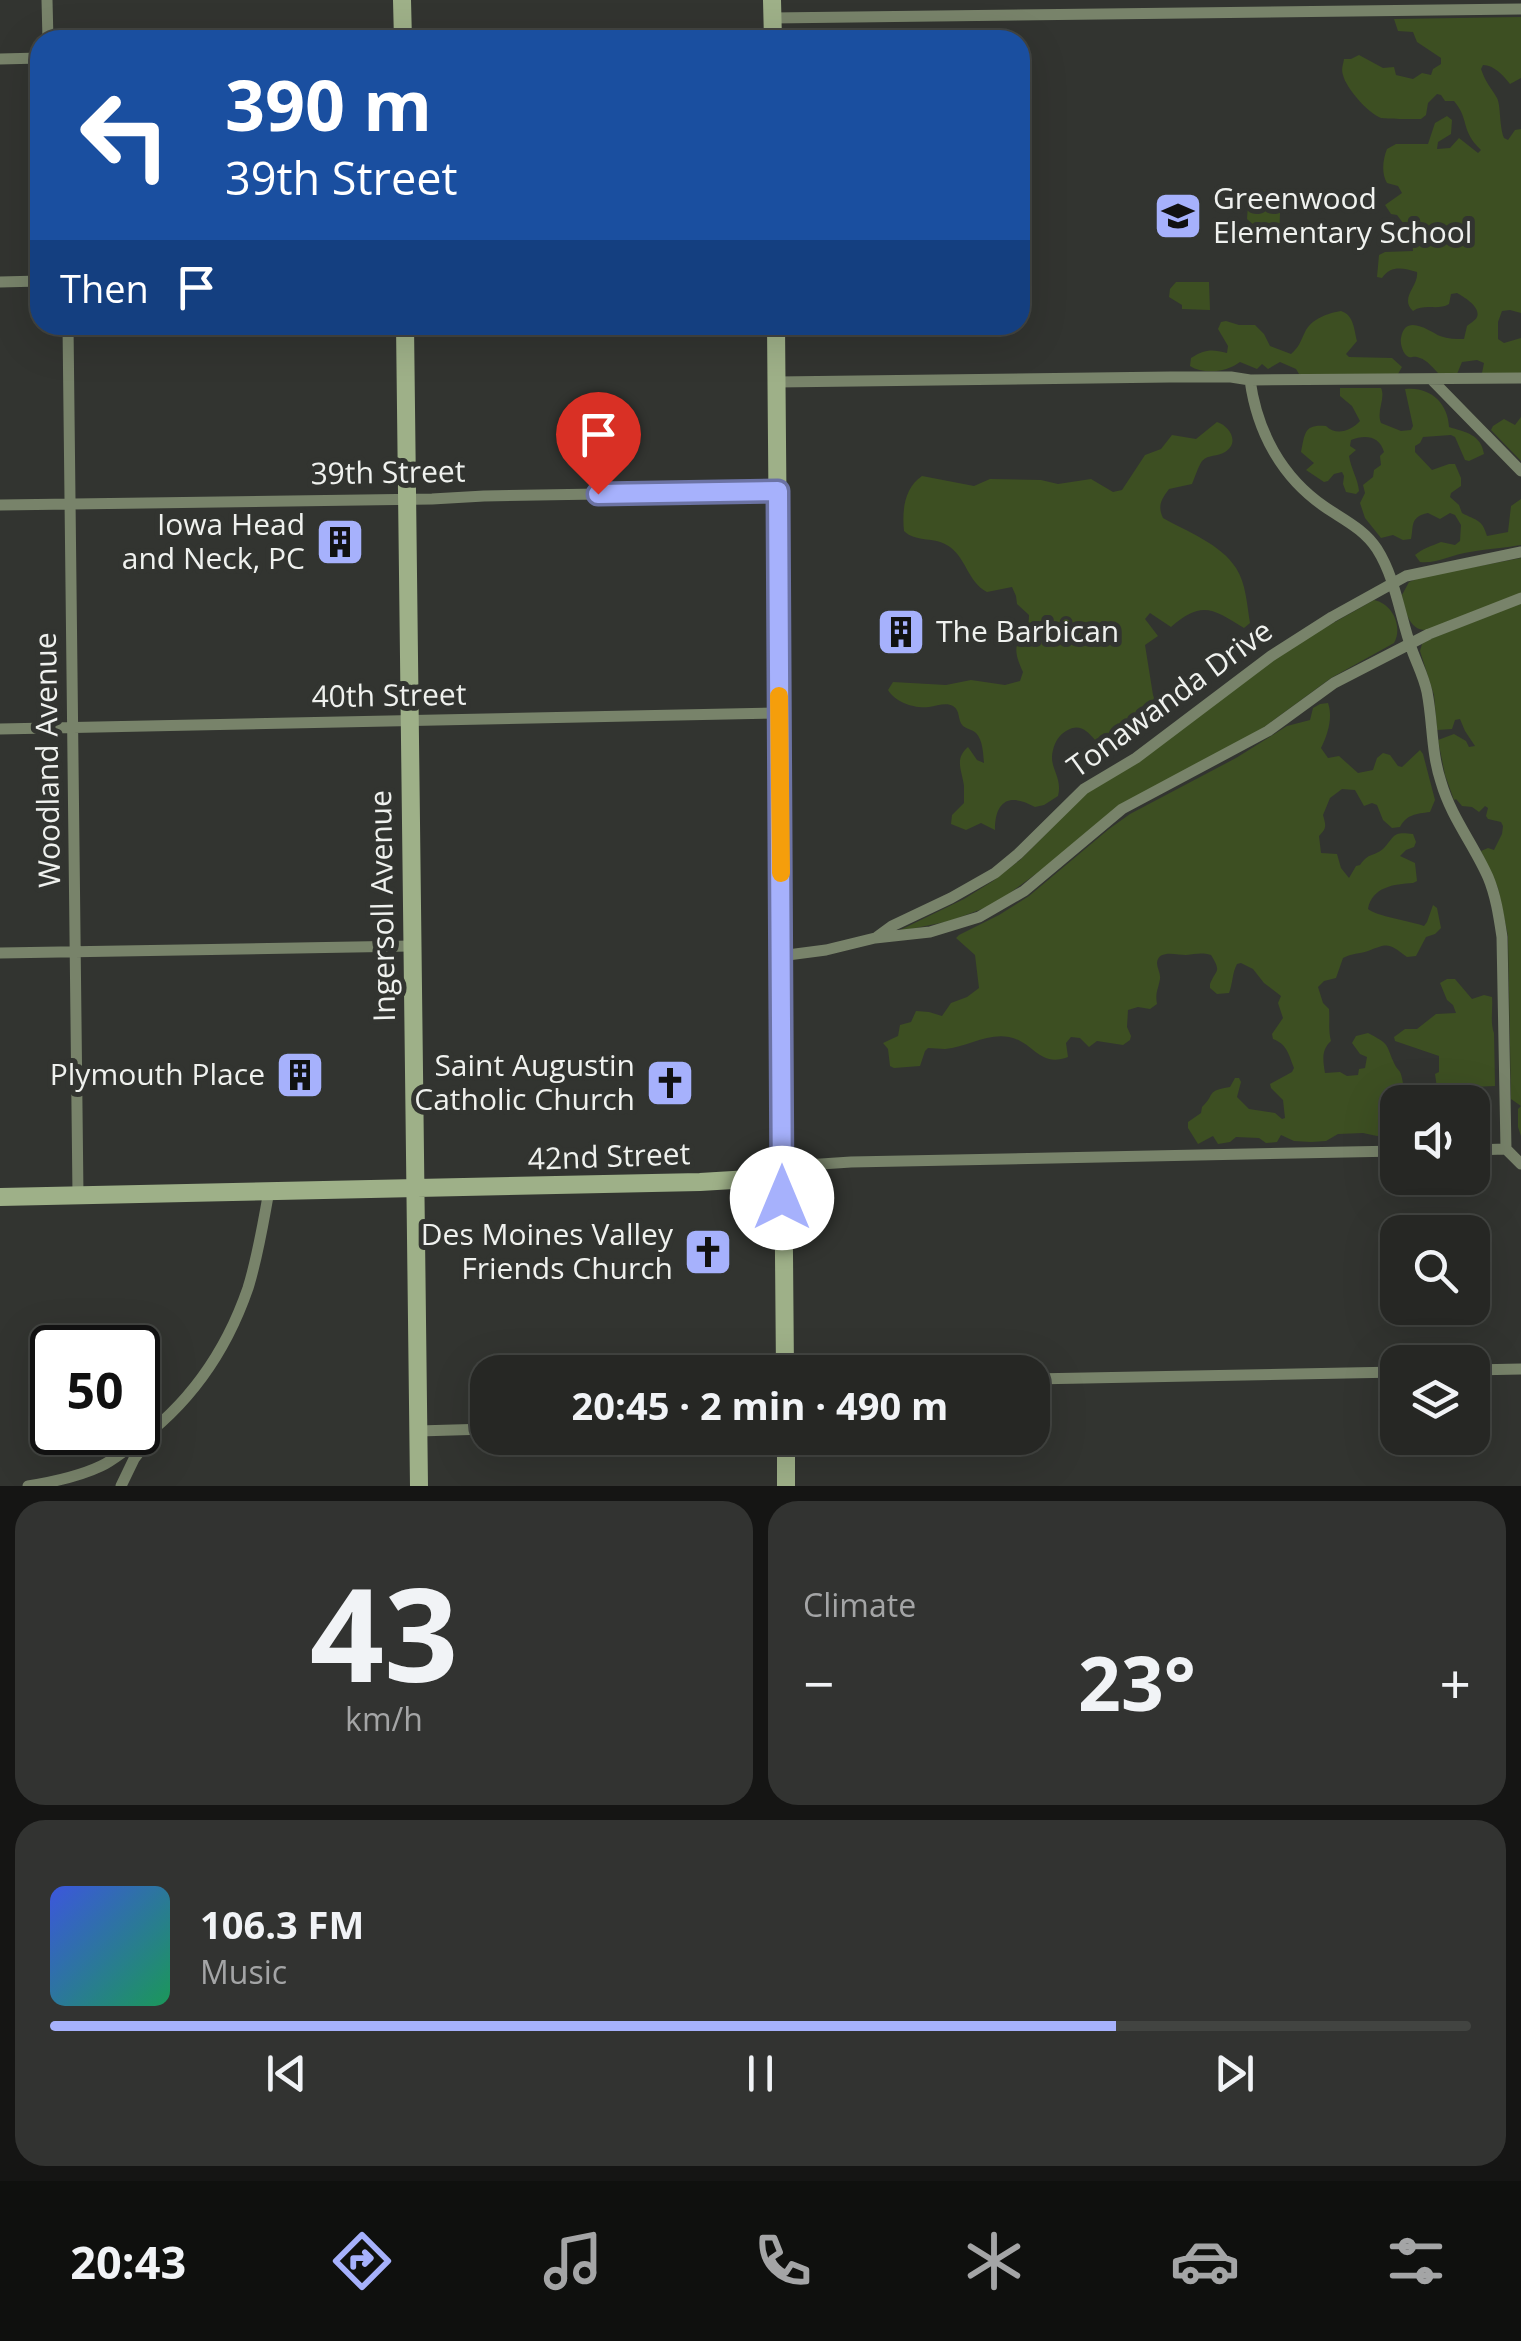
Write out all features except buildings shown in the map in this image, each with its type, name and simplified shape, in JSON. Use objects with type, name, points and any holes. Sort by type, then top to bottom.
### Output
[{"type":"main road","points":[[402,0],[402,30]]},
{"type":"main road","name":"Ingersoll Avenue","points":[[405,335],[418,1486]]},
{"type":"main road","points":[[776,335],[785,1355]]},
{"type":"main road","name":"42nd Street","points":[[0,1197],[700,1182],[782,1174]]},
{"type":"main road","points":[[786,1455],[786,1486]]},
{"type":"street","points":[[48,0],[48,30]]},
{"type":"street","points":[[1088,0],[1088,14]]},
{"type":"street","points":[[772,9],[1088,14],[1521,9]]},
{"type":"street","points":[[0,59],[30,58]]},
{"type":"street","points":[[0,282],[30,281]]},
{"type":"street","name":"Woodland Avenue","points":[[68,335],[78,1195]]},
{"type":"street","points":[[776,382],[1521,378]]},
{"type":"street","points":[[1250,380],[1257,416],[1281,464],[1309,495],[1365,533],[1378,550],[1392,584],[1427,690],[1441,784],[1489,879],[1499,917],[1506,1150]]},
{"type":"street","points":[[1432,380],[1521,471]]},
{"type":"street","name":"39th Street","points":[[0,505],[778,491]]},
{"type":"street","name":"Tonawanda Drive","points":[[875,938],[995,873],[1084,790],[1136,758],[1270,656],[1332,617],[1416,573],[1521,552]]},
{"type":"street","name":"Tonawanda Drive","points":[[780,956],[930,932],[1002,905],[1122,809],[1268,731],[1334,683],[1428,634],[1521,598]]},
{"type":"street","name":"40th Street","points":[[0,729],[779,713]]},
{"type":"street","points":[[0,952],[411,946]]},
{"type":"street","points":[[1490,1150],[1506,1150],[1521,1164]]},
{"type":"street","name":"42nd Street","points":[[782,1174],[806,1165],[851,1162],[1380,1151]]},
{"type":"street","points":[[160,1426],[204,1375],[237,1316],[249,1284],[269,1191]]},
{"type":"street","points":[[1490,1370],[1521,1369]]},
{"type":"street","points":[[1050,1379],[1380,1372]]},
{"type":"street","points":[[418,1431],[470,1430]]},
{"type":"street","points":[[28,1486],[58,1481],[104,1465],[118,1455]]},
{"type":"street","points":[[121,1486],[137,1455]]},
{"type":"green space","points":[[1521,17],[1521,78],[1510,84],[1491,67],[1483,65],[1481,69],[1498,101],[1504,138],[1508,140],[1515,130],[1521,129],[1521,313],[1502,311],[1498,339],[1504,343],[1521,338],[1521,373],[1482,373],[1484,363],[1477,360],[1462,362],[1457,374],[1439,374],[1423,359],[1405,354],[1403,330],[1413,325],[1443,337],[1464,339],[1467,326],[1478,313],[1457,293],[1451,294],[1445,306],[1413,311],[1408,301],[1417,272],[1398,269],[1377,277],[1379,255],[1413,251],[1412,235],[1385,205],[1402,193],[1398,186],[1387,183],[1384,157],[1387,149],[1396,144],[1428,144],[1435,123],[1447,116],[1452,120],[1451,134],[1438,142],[1437,149],[1450,148],[1459,138],[1478,153],[1481,150],[1470,137],[1454,101],[1445,101],[1441,95],[1428,103],[1421,119],[1376,115],[1348,86],[1342,73],[1344,59],[1359,55],[1383,68],[1394,67],[1396,75],[1413,79],[1422,73],[1431,75],[1441,64],[1441,58],[1417,42],[1413,32],[1398,31],[1394,19]]},
{"type":"green space","points":[[1249,190],[1281,191],[1279,236],[1259,235],[1247,219]]},
{"type":"green space","points":[[1176,282],[1209,282],[1210,310],[1182,309],[1169,297]]},
{"type":"green space","points":[[1341,311],[1351,319],[1357,341],[1346,354],[1392,358],[1402,367],[1398,374],[1299,374],[1280,362],[1268,369],[1262,364],[1257,369],[1240,362],[1215,371],[1190,366],[1191,358],[1200,353],[1227,353],[1228,346],[1218,329],[1221,322],[1255,325],[1270,346],[1291,354],[1311,324]]},
{"type":"green space","points":[[1340,388],[1381,388],[1381,423],[1401,431],[1413,426],[1405,389],[1422,390],[1436,398],[1449,427],[1476,438],[1484,454],[1465,460],[1451,435],[1423,437],[1415,452],[1432,470],[1455,464],[1461,486],[1450,497],[1462,513],[1481,523],[1487,536],[1508,532],[1511,506],[1521,499],[1521,545],[1420,562],[1415,555],[1424,549],[1441,542],[1455,545],[1460,541],[1461,525],[1450,513],[1440,519],[1428,513],[1418,517],[1411,539],[1393,535],[1381,538],[1365,518],[1360,503],[1365,493],[1363,485],[1381,465],[1384,452],[1379,443],[1367,437],[1351,440],[1350,446],[1356,450],[1349,456],[1359,491],[1356,494],[1346,492],[1342,472],[1324,482],[1306,470],[1314,463],[1301,452],[1309,428],[1326,426],[1343,431],[1360,421],[1352,406],[1340,396]]},
{"type":"green space","points":[[1521,417],[1521,461],[1491,430],[1504,419],[1515,425]]},
{"type":"green space","points":[[1217,422],[1232,435],[1232,444],[1222,454],[1202,461],[1192,484],[1169,489],[1160,509],[1163,518],[1230,559],[1242,580],[1250,623],[1244,628],[1215,612],[1200,610],[1171,627],[1150,613],[1145,619],[1158,636],[1145,645],[1161,719],[1158,723],[1134,734],[1116,752],[1105,749],[1085,730],[1066,731],[1056,742],[1052,756],[1058,796],[1035,807],[1018,800],[1006,802],[998,812],[995,830],[981,823],[966,830],[951,824],[952,815],[964,803],[961,756],[968,747],[984,763],[980,739],[963,726],[953,706],[912,706],[888,690],[893,682],[946,685],[971,680],[1005,685],[1020,681],[1023,672],[1016,651],[1029,615],[1017,604],[1012,587],[987,592],[950,547],[904,531],[904,508],[911,487],[922,476],[974,486],[990,479],[1058,484],[1091,479],[1113,492],[1122,490],[1145,455],[1161,449],[1172,435],[1196,439]]},
{"type":"green space","points":[[1521,558],[1521,593],[1427,630],[1416,627],[1409,619],[1402,595],[1409,582]]},
{"type":"green space","points":[[1374,600],[1395,617],[1394,643],[1331,678],[1256,733],[1113,810],[995,904],[950,921],[896,932],[993,881],[1020,860],[1086,794],[1296,644]]},
{"type":"green space","points":[[1521,603],[1521,1106],[1511,1099],[1508,936],[1498,888],[1481,851],[1494,850],[1503,826],[1488,819],[1485,806],[1479,812],[1454,800],[1438,740],[1454,734],[1469,747],[1475,746],[1460,719],[1455,720],[1452,729],[1437,730],[1434,695],[1420,651],[1428,640]]},
{"type":"green space","points":[[1328,703],[1330,714],[1321,748],[1328,758],[1339,756],[1358,773],[1373,770],[1383,753],[1402,767],[1420,750],[1435,800],[1430,812],[1412,815],[1400,827],[1392,828],[1383,820],[1377,805],[1364,806],[1355,790],[1342,789],[1330,798],[1323,815],[1325,829],[1319,836],[1321,853],[1337,854],[1349,878],[1356,866],[1383,849],[1394,836],[1413,834],[1414,847],[1400,856],[1415,863],[1417,881],[1379,891],[1368,909],[1424,926],[1433,905],[1437,908],[1441,928],[1426,937],[1416,956],[1407,957],[1385,946],[1349,955],[1343,958],[1336,978],[1318,987],[1329,1009],[1331,1041],[1324,1052],[1325,1073],[1358,1075],[1359,1069],[1365,1068],[1367,1057],[1352,1043],[1356,1036],[1368,1033],[1388,1047],[1400,1073],[1402,1085],[1380,1085],[1380,1136],[1338,1134],[1326,1141],[1311,1142],[1281,1135],[1277,1142],[1266,1143],[1259,1138],[1236,1137],[1218,1144],[1213,1136],[1198,1144],[1188,1122],[1201,1113],[1214,1092],[1230,1087],[1235,1078],[1241,1082],[1237,1097],[1249,1109],[1285,1118],[1283,1100],[1270,1084],[1294,1068],[1287,1050],[1272,1034],[1283,1018],[1278,1003],[1281,996],[1253,969],[1241,963],[1235,967],[1229,993],[1217,994],[1210,988],[1216,965],[1211,955],[1204,954],[1168,954],[1158,959],[1157,1004],[1150,1009],[1128,1010],[1131,1036],[1123,1045],[1097,1041],[1089,1047],[1080,1038],[1071,1037],[1066,1043],[1068,1057],[1058,1060],[1043,1057],[1018,1040],[993,1037],[953,1048],[928,1048],[920,1066],[890,1066],[888,1049],[883,1043],[898,1036],[900,1025],[911,1022],[916,1011],[942,1016],[951,1003],[979,988],[975,955],[956,938],[959,935],[1029,896],[1130,814],[1287,726],[1310,720],[1313,708]]},
{"type":"green space","points":[[1455,979],[1472,999],[1492,997],[1495,1086],[1437,1085],[1439,1056],[1395,1041],[1394,1037],[1405,1029],[1417,1029],[1436,1014],[1456,1013],[1440,983]]},
{"type":"green space","points":[[1521,1106],[1521,1136],[1518,1109]]},
{"type":"slow traffic","points":[[779,696],[781,873]]},
{"type":"place","name":"Greenwood Elementary School","points":[[1178,216]]},
{"type":"place","name":"Iowa Head and Neck, PC","points":[[340,542]]},
{"type":"place","name":"The Barbican","points":[[901,632]]},
{"type":"place","name":"Plymouth Place","points":[[300,1075]]},
{"type":"place","name":"Saint Augustin Catholic Church","points":[[670,1083]]},
{"type":"place","name":"Des Moines Valley Friends Church","points":[[708,1252]]},
{"type":"route","points":[[598,494],[778,491],[782,1198]]}]
